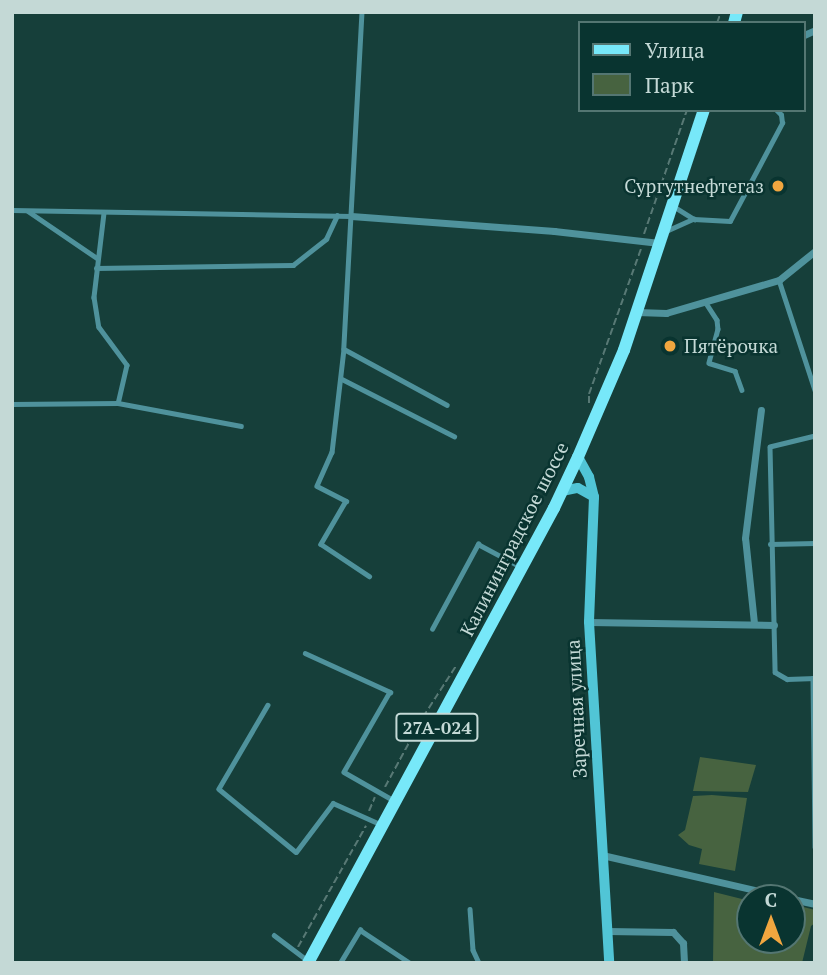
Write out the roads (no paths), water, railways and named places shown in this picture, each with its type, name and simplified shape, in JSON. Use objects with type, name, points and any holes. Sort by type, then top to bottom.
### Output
[{"type":"main road","name":"Калининградское шоссе","points":[[309,962],[397,803],[562,491],[606,397],[703,112]]},
{"type":"main road","name":"Заречная улица","points":[[578,457],[589,477],[594,497],[589,622],[609,963]]},
{"type":"main road","points":[[562,491],[578,488],[594,497]]},
{"type":"street","points":[[351,216],[642,241],[662,237]]},
{"type":"street","points":[[637,312],[666,313],[779,280],[815,251]]},
{"type":"street","points":[[754,623],[745,538],[761,410]]},
{"type":"street","points":[[589,622],[774,625]]},
{"type":"street","points":[[602,855],[736,885]]},
{"type":"street","points":[[607,931],[673,932],[683,943],[684,963]]},
{"type":"lane","points":[[362,12],[342,379],[332,452],[317,486],[346,501],[321,544],[369,576]]},
{"type":"lane","points":[[673,205],[694,219],[730,221],[782,122],[782,115],[778,112]]},
{"type":"lane","points":[[12,210],[351,216]]},
{"type":"lane","points":[[27,210],[97,258]]},
{"type":"lane","points":[[104,213],[93,297],[99,327],[127,365],[118,403]]},
{"type":"lane","points":[[96,268],[293,265],[326,239],[337,215]]},
{"type":"lane","points":[[662,237],[694,219]]},
{"type":"lane","points":[[779,280],[815,390]]},
{"type":"lane","points":[[706,303],[717,320],[718,329],[709,363],[734,371],[742,390]]},
{"type":"lane","points":[[344,349],[447,405]]},
{"type":"lane","points":[[342,379],[454,436]]},
{"type":"lane","points":[[12,404],[118,403],[241,426]]},
{"type":"lane","points":[[815,436],[771,447],[775,673],[787,679],[814,678],[815,847]]},
{"type":"lane","points":[[771,544],[815,543]]},
{"type":"lane","points":[[432,629],[478,544],[522,567]]},
{"type":"lane","points":[[305,653],[390,692],[344,772],[397,803]]},
{"type":"lane","points":[[268,705],[219,789],[296,852],[333,803],[384,826]]},
{"type":"lane","points":[[470,909],[473,950],[479,963]]},
{"type":"lane","points":[[340,963],[360,930],[410,963]]},
{"type":"lane","points":[[274,935],[309,962]]},
{"type":"place","name":"Сургутнефтегаз","points":[[778,186]]},
{"type":"place","name":"Пятёрочка","points":[[670,346]]}]
